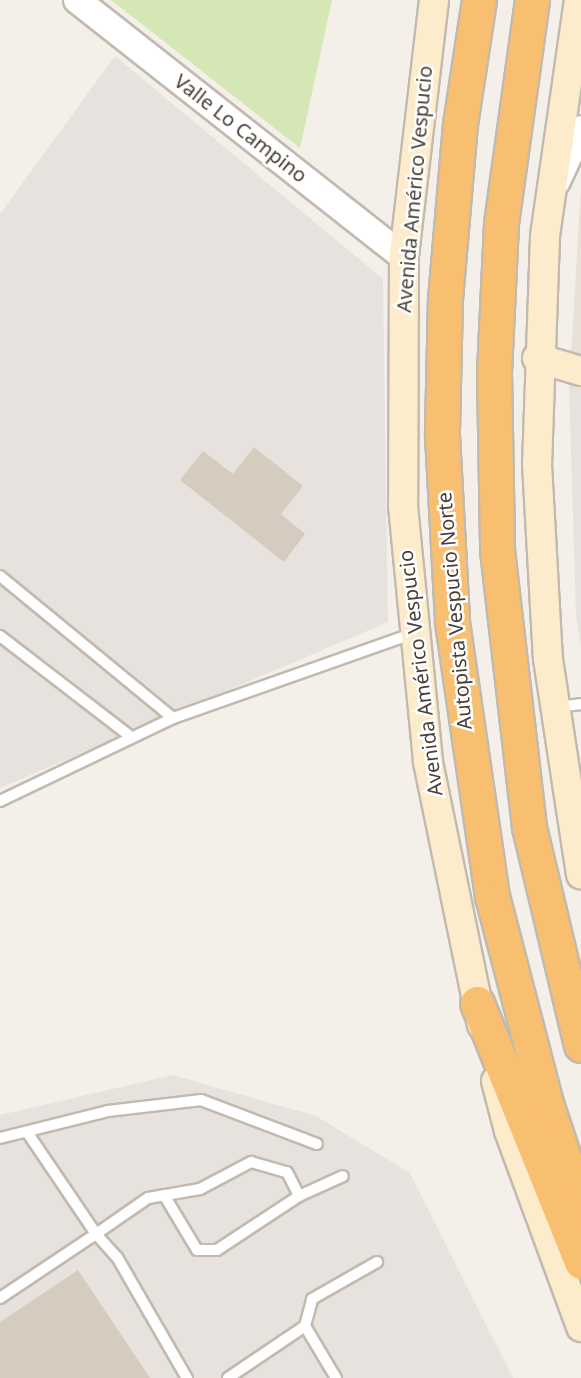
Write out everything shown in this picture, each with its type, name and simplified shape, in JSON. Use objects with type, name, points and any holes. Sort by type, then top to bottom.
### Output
[{"type":"highway","name":"Autopista Vespucio Norte","points":[[479,0],[460,124],[445,298],[442,444],[451,611],[466,748],[492,896],[540,1083],[581,1209]]},
{"type":"highway","points":[[532,0],[501,224],[494,372],[497,550],[529,827],[581,1045]]},
{"type":"highway","points":[[477,1003],[581,1262]]},
{"type":"main road","name":"Avenida Américo Vespucio","points":[[434,0],[404,257],[403,478],[412,634],[441,843],[477,1003],[509,1131],[581,1327]]},
{"type":"main road","points":[[579,0],[549,200],[537,358],[540,562],[567,706],[581,874]]},
{"type":"main road","points":[[537,358],[581,371]]},
{"type":"street","name":"Valle Lo Campino","points":[[77,0],[404,257]]},
{"type":"street","points":[[549,200],[581,129]]},
{"type":"lane","points":[[0,576],[173,718]]},
{"type":"lane","points":[[0,801],[130,736],[173,718],[412,634]]},
{"type":"lane","points":[[0,636],[130,736]]},
{"type":"lane","points":[[0,1138],[108,1111],[201,1100],[317,1144]]},
{"type":"lane","points":[[27,1132],[96,1234],[117,1257],[187,1378]]},
{"type":"lane","points":[[0,1298],[148,1198],[200,1189],[251,1162],[287,1172],[299,1196]]},
{"type":"lane","points":[[164,1195],[197,1250],[217,1250],[299,1196],[343,1176]]},
{"type":"lane","points":[[228,1378],[305,1326],[312,1299],[376,1262]]},
{"type":"lane","points":[[305,1326],[336,1378]]},
{"type":"shaded area","points":[[115,56],[383,279],[388,622],[0,788],[0,214]]},
{"type":"shaded area","points":[[581,187],[581,392],[569,388]]},
{"type":"shaded area","points":[[569,388],[581,392],[581,647],[576,616]]},
{"type":"shaded area","points":[[173,1075],[316,1116],[410,1173],[513,1378],[0,1378],[0,1115]]},
{"type":"green space","points":[[111,0],[332,0],[300,148]]},
{"type":"building","points":[[254,447],[303,486],[281,514],[305,534],[284,562],[180,480],[203,451],[233,474]]},
{"type":"building","points":[[78,1270],[150,1378],[0,1378],[0,1322]]}]
